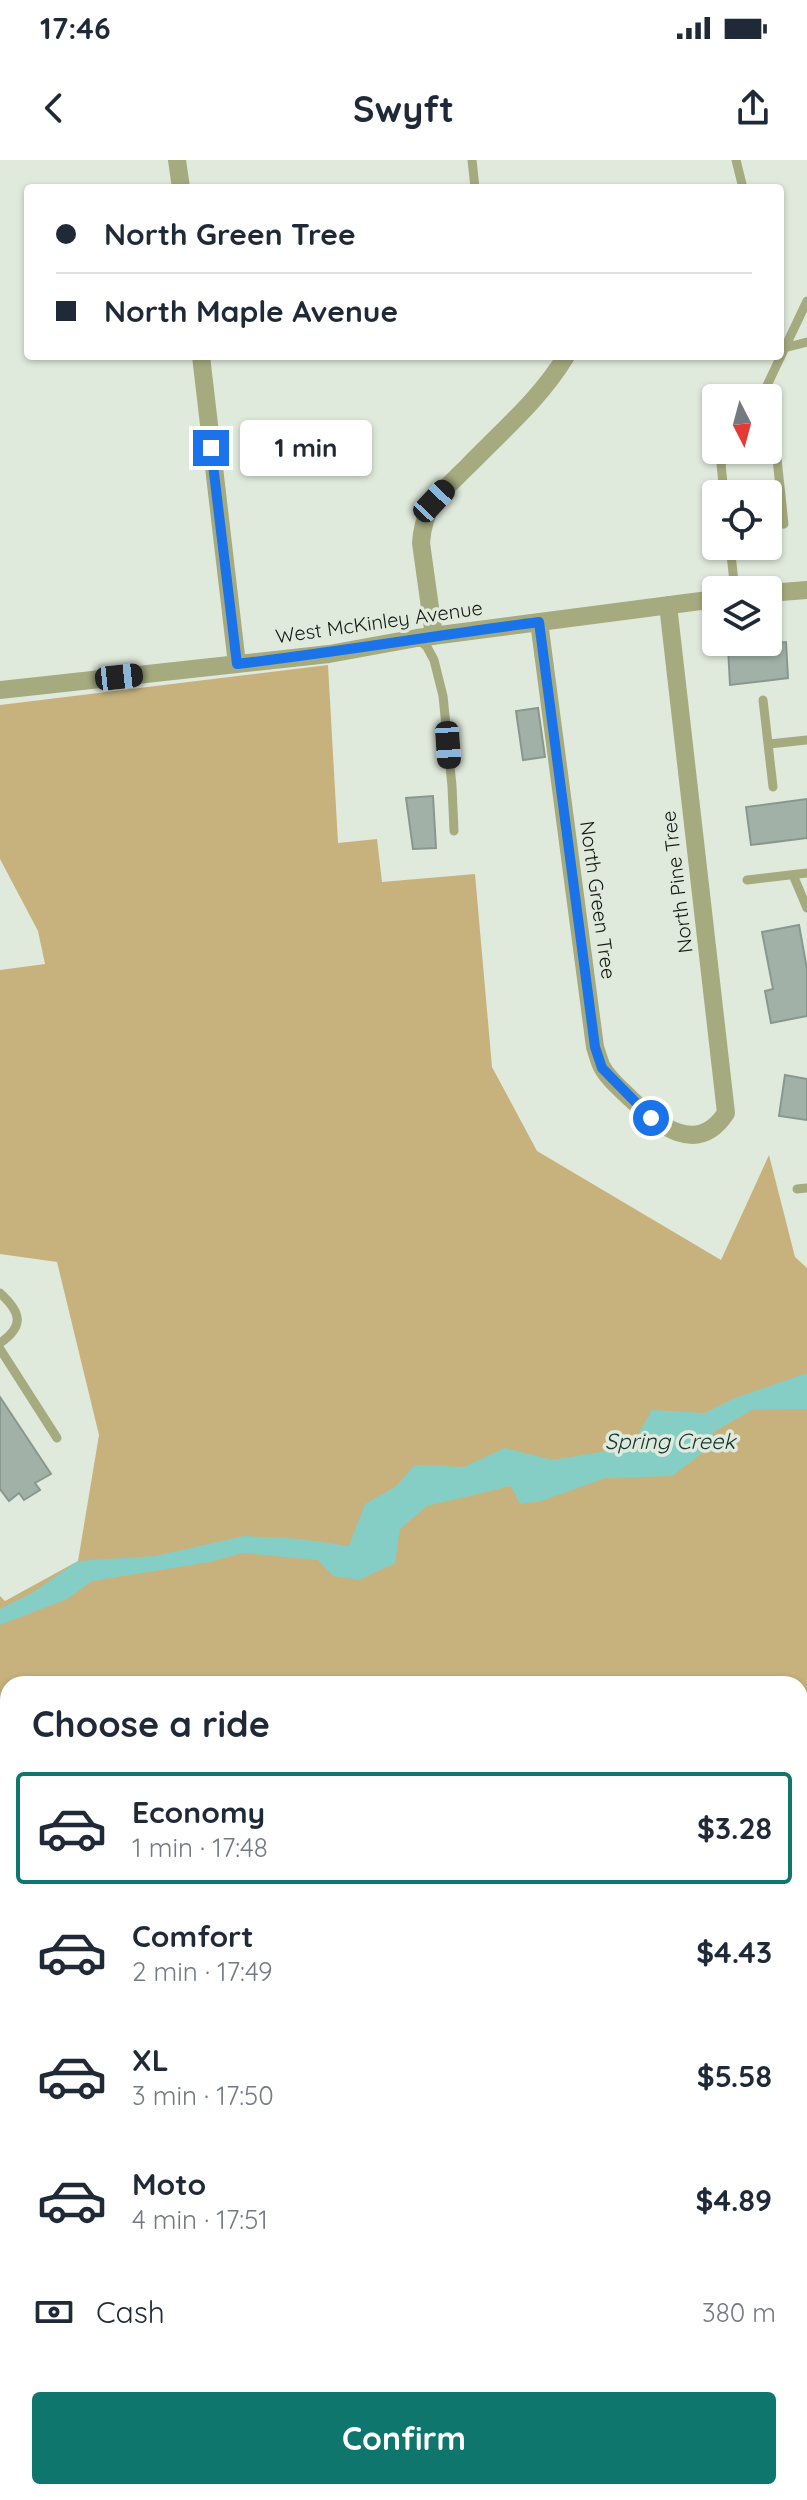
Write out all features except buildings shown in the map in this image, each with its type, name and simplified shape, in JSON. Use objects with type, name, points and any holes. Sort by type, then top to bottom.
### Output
[{"type":"street","points":[[177,160],[180,184]]},
{"type":"street","points":[[201,360],[237,664]]},
{"type":"street","points":[[426,637],[421,543],[422,528],[434,501],[533,400],[563,360]]},
{"type":"street","points":[[782,592],[807,590]]},
{"type":"street","name":"West McKinley Avenue","points":[[0,690],[329,654],[426,637],[702,601]]},
{"type":"street","name":"North Pine Tree","points":[[668,605],[726,1113],[719,1124],[694,1134]]},
{"type":"street","name":"North Green Tree","points":[[539,622],[595,1047],[602,1068],[651,1118],[675,1133],[694,1134]]},
{"type":"lane","points":[[472,160],[475,184]]},
{"type":"lane","points":[[736,160],[742,184]]},
{"type":"lane","points":[[784,348],[807,301]]},
{"type":"lane","points":[[784,348],[807,342]]},
{"type":"lane","points":[[767,384],[778,360]]},
{"type":"lane","points":[[782,505],[782,524]]},
{"type":"lane","points":[[426,637],[443,696],[454,831]]},
{"type":"lane","points":[[763,700],[773,787]]},
{"type":"lane","points":[[769,744],[807,740]]},
{"type":"lane","points":[[747,880],[807,873]]},
{"type":"lane","points":[[793,875],[807,908]]},
{"type":"lane","points":[[0,1293],[17,1313],[18,1325],[14,1334],[0,1343]]},
{"type":"lane","points":[[0,1349],[57,1438]]},
{"type":"shaded area","points":[[328,665],[338,843],[377,839],[382,882],[475,874],[492,1067],[537,1151],[721,1260],[769,1155],[795,1257],[807,1268],[807,1676],[0,1676],[0,1596],[5,1601],[78,1561],[99,1435],[57,1262],[0,1254],[0,970],[45,964],[38,931],[0,859],[0,705]]},
{"type":"water","name":"Spring Creek","points":[[807,1373],[807,1409],[752,1410],[715,1431],[701,1454],[672,1476],[606,1478],[541,1501],[520,1504],[511,1486],[427,1506],[400,1529],[395,1563],[359,1580],[333,1576],[318,1560],[242,1553],[210,1562],[92,1581],[67,1599],[0,1625],[0,1609],[32,1593],[78,1561],[155,1556],[244,1536],[349,1546],[365,1504],[395,1487],[415,1465],[464,1467],[505,1448],[552,1460],[631,1447],[652,1410],[705,1413],[735,1398]]},
{"type":"route","points":[[211,448],[237,664],[329,654],[417,638],[539,622],[595,1047],[602,1068],[651,1118]]}]
